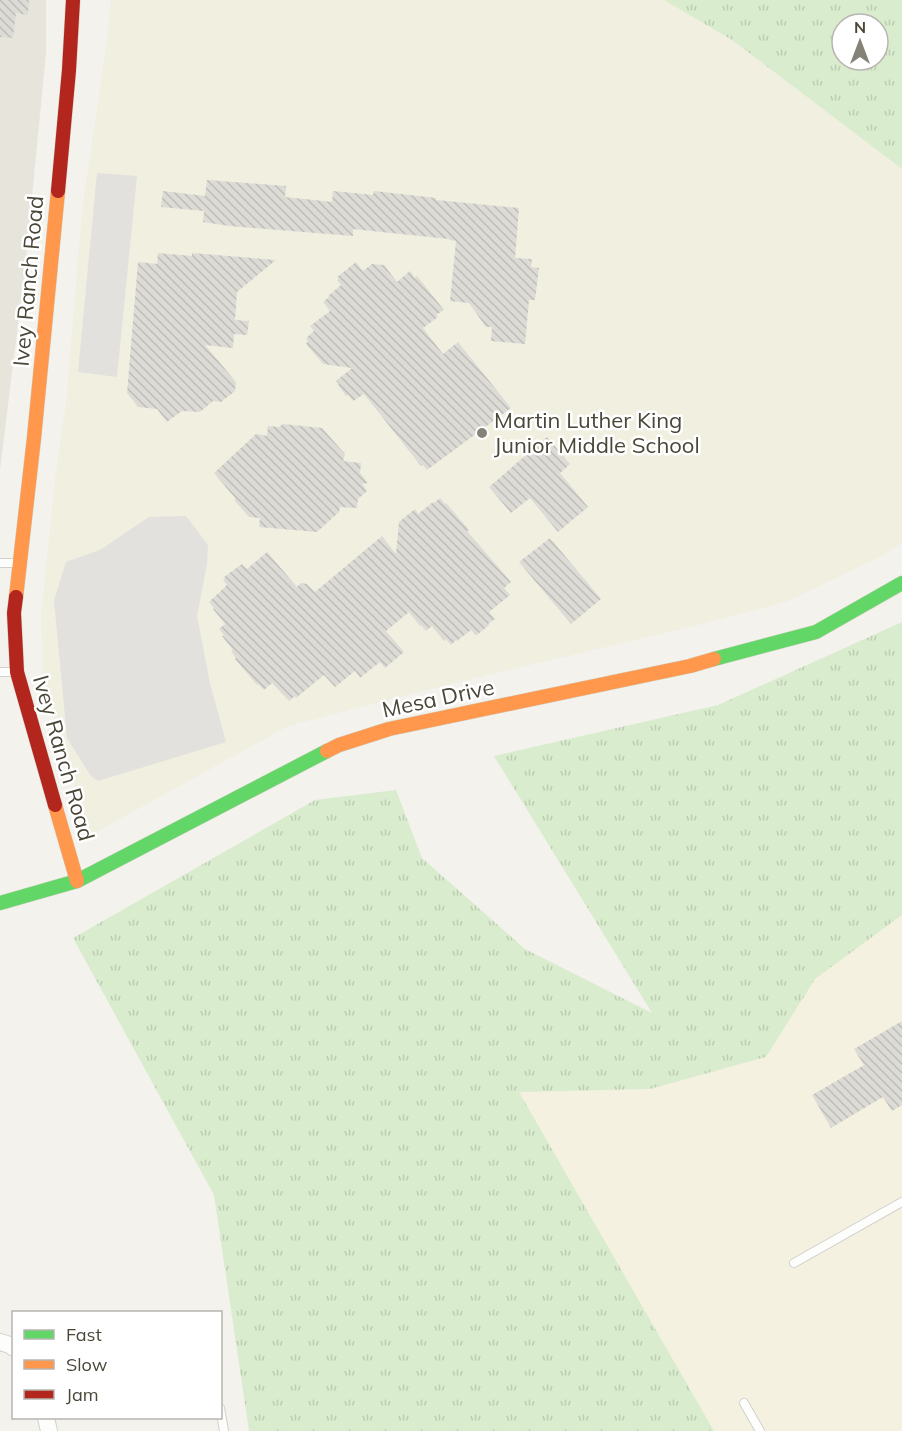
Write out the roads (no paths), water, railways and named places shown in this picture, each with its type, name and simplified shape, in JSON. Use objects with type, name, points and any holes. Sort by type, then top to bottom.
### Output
[{"type":"main road","name":"Ivey Ranch Road","points":[[73,0],[69,70],[34,438],[14,614],[17,672],[77,881]]},
{"type":"main road","name":"Mesa Drive","points":[[0,903],[77,881],[339,745],[389,729],[690,666],[816,632],[902,584]]},
{"type":"lane","points":[[0,563],[20,563]]},
{"type":"lane","points":[[0,672],[17,672]]},
{"type":"lane","points":[[794,1263],[902,1202]]},
{"type":"lane","points":[[744,1403],[760,1431]]},
{"type":"place","name":"Martin Luther King Junior Middle School","points":[[482,433]]}]
